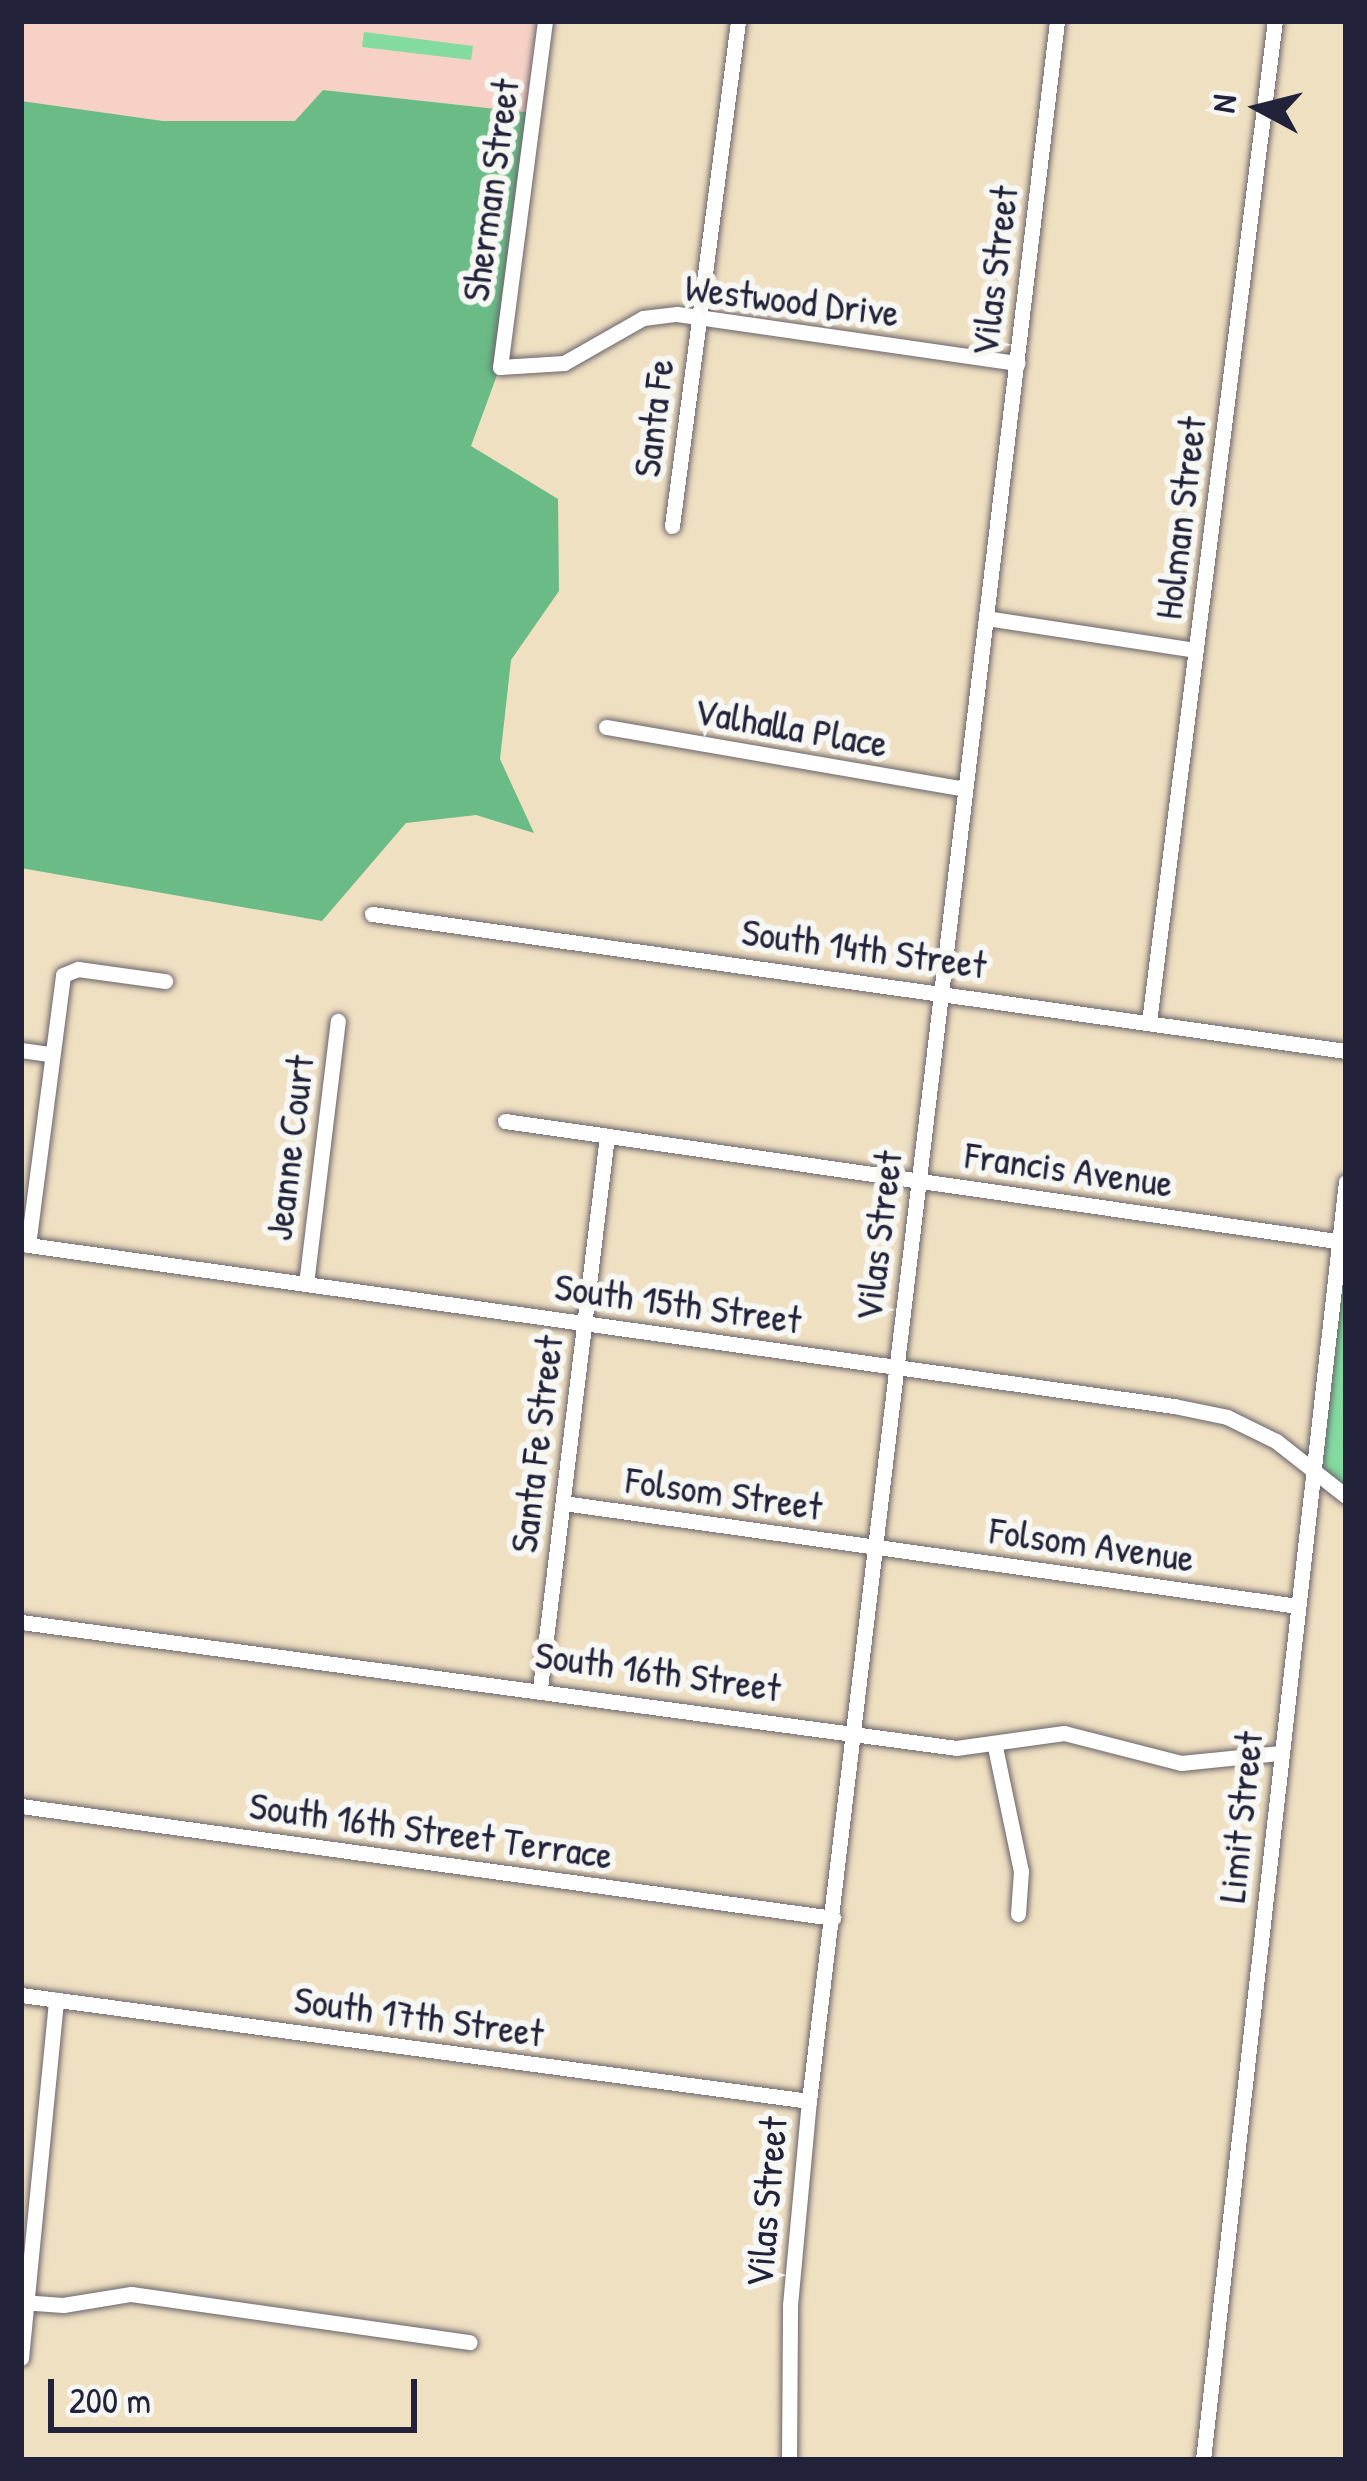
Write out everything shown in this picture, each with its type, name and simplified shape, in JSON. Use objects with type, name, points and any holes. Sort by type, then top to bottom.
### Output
[{"type":"street","name":"Sherman Street","points":[[500,367],[545,21]]},
{"type":"street","points":[[700,317],[738,21]]},
{"type":"street","name":"Vilas Street","points":[[789,2460],[790,2305],[808,2101],[1057,21]]},
{"type":"street","name":"Holman Street","points":[[1149,1022],[1275,21]]},
{"type":"street","name":"Westwood Drive","points":[[500,367],[564,363],[643,318],[700,317],[1017,363]]},
{"type":"street","name":"Santa Fe","points":[[672,526],[700,317]]},
{"type":"street","points":[[986,618],[1196,650]]},
{"type":"street","name":"Valhalla Place","points":[[606,727],[965,789]]},
{"type":"street","name":"South 14th Street","points":[[372,914],[1346,1051]]},
{"type":"street","points":[[24,1245],[63,975],[78,970],[165,981]]},
{"type":"street","name":"Jeanne Court","points":[[307,1284],[338,1021]]},
{"type":"street","points":[[21,1050],[50,1054]]},
{"type":"street","name":"Francis Avenue","points":[[505,1121],[1337,1241]]},
{"type":"street","name":"Santa Fe Street","points":[[540,1688],[607,1136]]},
{"type":"street","name":"Limit Street","points":[[1203,2460],[1346,1182]]},
{"type":"street","name":"South 15th Street","points":[[24,1245],[1227,1417],[1314,1464],[1346,1496]]},
{"type":"street","name":"Folsom Street","points":[[562,1503],[877,1548]]},
{"type":"street","name":"Folsom Avenue","points":[[877,1548],[1298,1606]]},
{"type":"street","name":"South 16th Street","points":[[21,1622],[995,1747],[1064,1733],[1181,1763],[1280,1753]]},
{"type":"street","points":[[995,1747],[1001,1805],[1022,1871],[1018,1914]]},
{"type":"street","name":"South 16th Street Terrace","points":[[21,1806],[832,1918]]},
{"type":"street","name":"South 17th Street","points":[[21,1995],[808,2101]]},
{"type":"street","points":[[21,2358],[56,2000]]},
{"type":"street","points":[[23,2302],[130,2294],[470,2342]]},
{"type":"shaded area","points":[[21,21],[545,21],[534,113],[324,90],[296,121],[163,121],[21,101]]},
{"type":"green space","points":[[364,32],[473,46],[471,60],[362,47]]},
{"type":"green space","points":[[323,90],[534,113],[500,367],[471,446],[558,499],[559,591],[511,660],[500,759],[534,833],[476,815],[406,823],[322,921],[21,868],[21,101],[163,121],[295,121]]},
{"type":"green space","points":[[1346,1182],[1346,1496],[1314,1464]]}]
